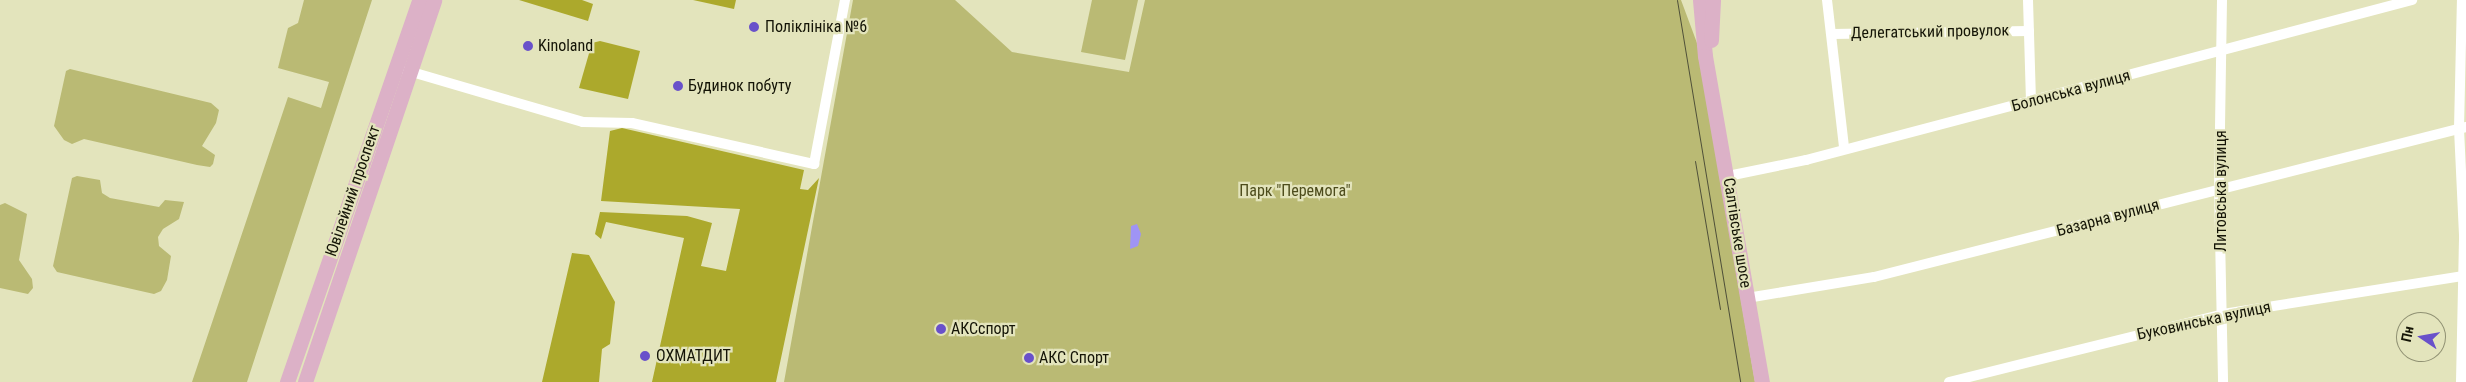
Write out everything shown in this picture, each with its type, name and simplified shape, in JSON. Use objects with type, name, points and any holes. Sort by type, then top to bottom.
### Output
[{"type":"main road","name":"Ювілейний проспект","points":[[305,382],[402,69],[419,0]]},
{"type":"main road","name":"Ювілейний проспект","points":[[287,382],[402,69],[434,0]]},
{"type":"main road","name":"Салтівське шосе","points":[[1700,0],[1711,84],[1762,382]]},
{"type":"main road","name":"Салтівське шосе","points":[[1711,84],[1713,0]]},
{"type":"street","points":[[402,69],[583,122],[632,123],[814,164],[845,0]]},
{"type":"street","points":[[1827,0],[1844,148]]},
{"type":"street","points":[[2028,0],[2031,102]]},
{"type":"street","name":"Литовська вулиця","points":[[2222,0],[2219,188],[2223,382]]},
{"type":"street","name":"Болонська вулиця","points":[[1728,176],[1806,160],[1844,148],[2031,102],[2412,0]]},
{"type":"street","points":[[2461,382],[2464,318],[2462,276],[2465,235],[2462,128],[2462,0]]},
{"type":"street","name":"Делегатський провулок","points":[[1832,34],[2029,31]]},
{"type":"street","name":"Базарна вулиця","points":[[1747,298],[1874,277],[2219,188],[2462,128]]},
{"type":"street","name":"Буковинська вулиця","points":[[1949,382],[2223,314],[2462,276]]},
{"type":"green space","points":[[304,0],[372,0],[247,382],[192,382],[288,97],[321,108],[329,82],[278,68],[288,28],[298,23]]},
{"type":"green space","name":"Парк \"Перемога\"","points":[[853,0],[955,0],[1012,52],[1129,72],[1145,0],[1681,0],[1697,43],[1755,382],[784,382]]},
{"type":"green space","points":[[1092,0],[1138,0],[1125,60],[1081,52]]},
{"type":"green space","points":[[70,69],[211,103],[219,110],[216,123],[202,146],[215,155],[213,164],[210,167],[197,165],[84,139],[72,144],[64,140],[54,126],[66,71]]},
{"type":"green space","points":[[77,176],[100,180],[102,193],[110,198],[159,207],[165,200],[184,202],[179,219],[163,229],[158,237],[159,246],[171,256],[167,280],[161,291],[154,294],[57,272],[53,266],[72,178]]},
{"type":"green space","points":[[5,203],[27,214],[19,260],[32,279],[33,288],[28,294],[0,288],[0,205]]},
{"type":"shaded area","points":[[519,0],[582,0],[593,4],[588,21]]},
{"type":"shaded area","points":[[693,0],[736,0],[734,9]]},
{"type":"shaded area","points":[[600,41],[640,51],[628,99],[579,88],[592,43]]},
{"type":"shaded area","points":[[622,128],[804,170],[800,189],[808,190],[819,178],[776,382],[652,382],[684,238],[606,222],[601,239],[595,234],[600,212],[687,216],[712,223],[701,266],[726,271],[740,209],[601,201],[610,131]]},
{"type":"shaded area","points":[[1137,224],[1141,234],[1138,246],[1130,249],[1131,226]]},
{"type":"shaded area","points":[[572,253],[589,255],[615,302],[610,344],[602,349],[599,382],[542,382]]},
{"type":"tram line","points":[[1677,0],[1740,382]]},
{"type":"tram line","points":[[1695,161],[1720,309]]},
{"type":"place","name":"Поліклініка №6","points":[[754,27]]},
{"type":"place","name":"Kinoland","points":[[528,46]]},
{"type":"place","name":"Будинок побуту","points":[[678,86]]},
{"type":"place","name":"АКСспорт","points":[[941,329]]},
{"type":"place","name":"ОХМАТДИТ","points":[[645,356]]},
{"type":"place","name":"АКС Спорт","points":[[1029,358]]}]
